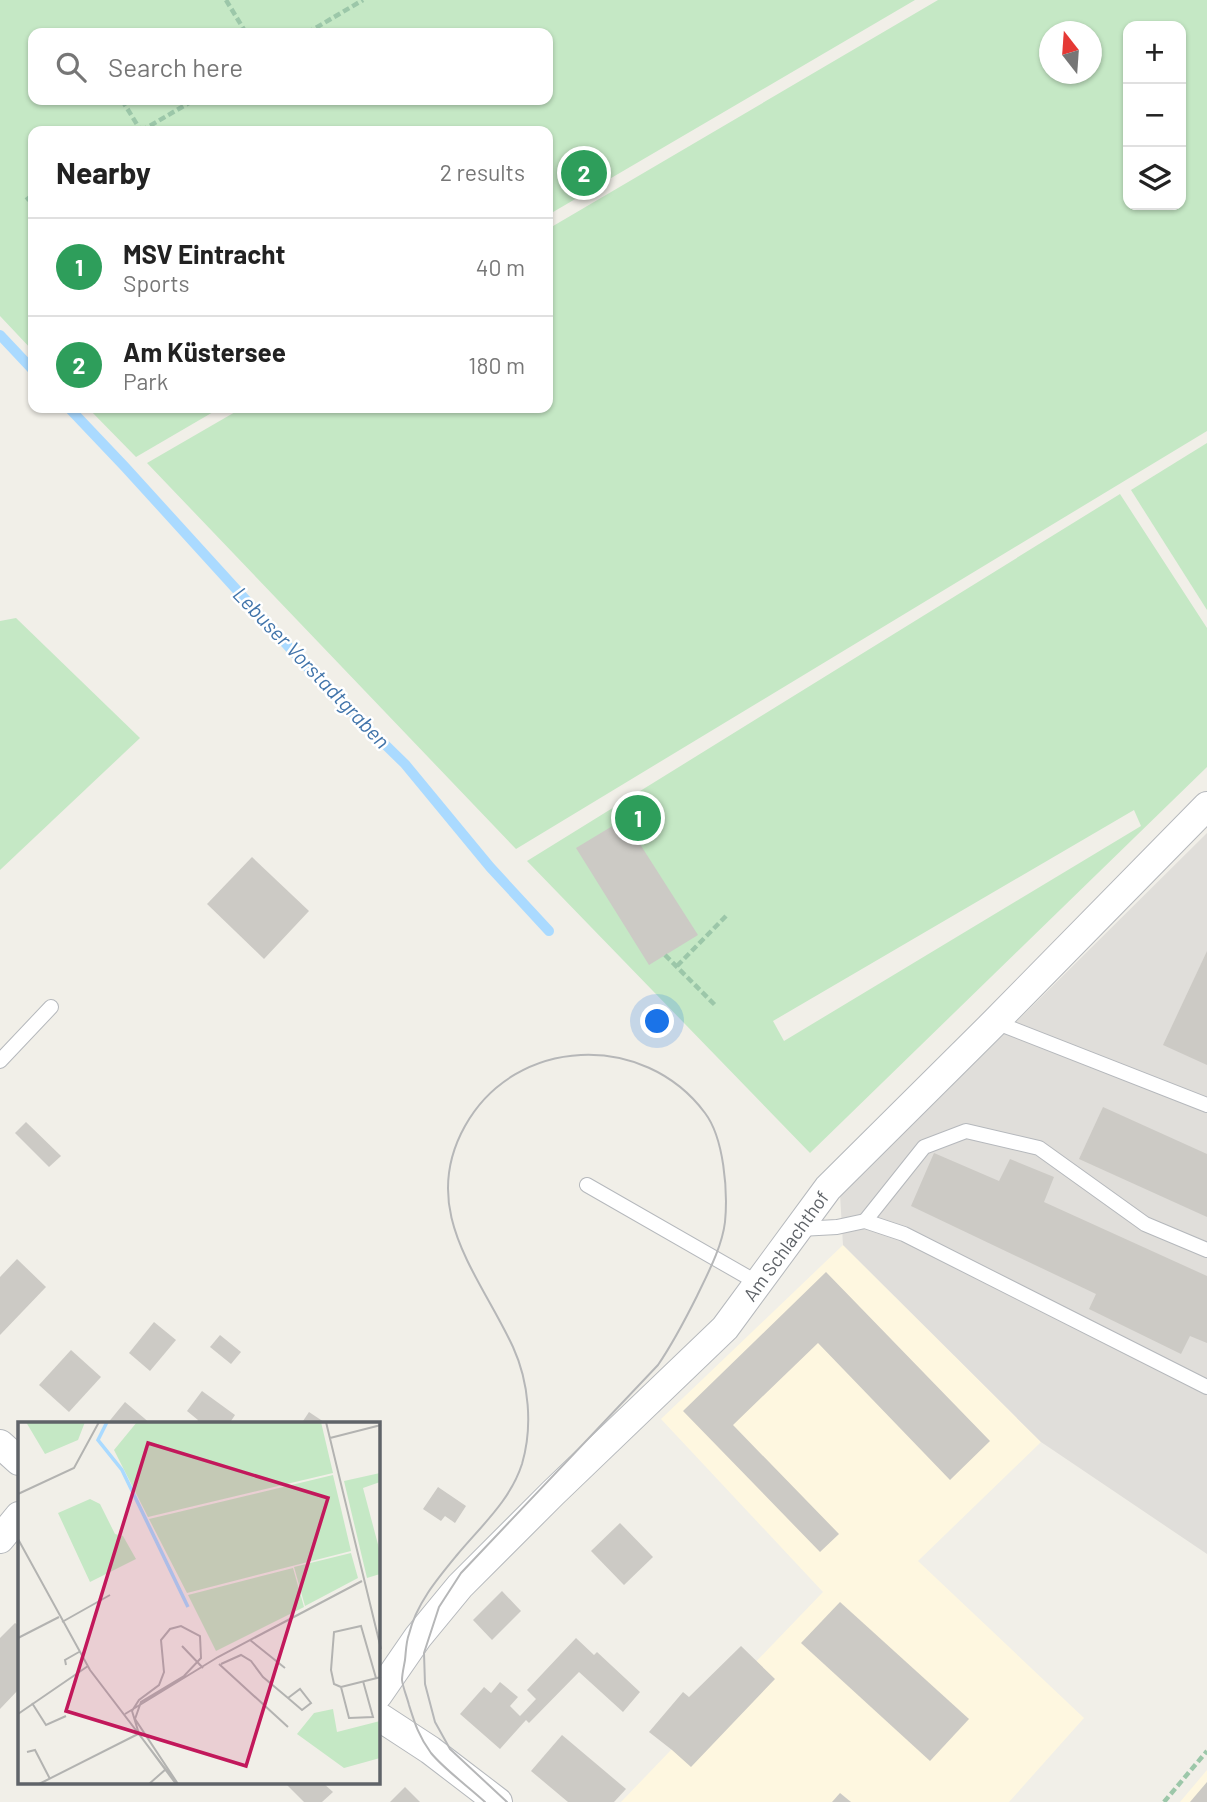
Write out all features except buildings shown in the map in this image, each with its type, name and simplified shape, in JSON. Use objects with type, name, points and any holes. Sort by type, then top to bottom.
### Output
[{"type":"street","name":"Am Schlachthof","points":[[380,1692],[418,1636],[460,1586],[726,1328],[828,1188],[1207,806]]},
{"type":"street","points":[[0,1444],[18,1460]]},
{"type":"street","points":[[0,1539],[18,1517]]},
{"type":"street","points":[[380,1717],[430,1750],[496,1801]]},
{"type":"lane","points":[[0,1061],[51,1007]]},
{"type":"lane","points":[[995,1022],[1207,1105]]},
{"type":"lane","points":[[865,1221],[924,1147],[966,1131],[1039,1148],[1144,1224],[1207,1250]]},
{"type":"lane","points":[[587,1185],[758,1283]]},
{"type":"lane","points":[[798,1229],[837,1227],[865,1221],[904,1234],[1207,1387]]},
{"type":"path","points":[[226,0],[243,28]]},
{"type":"path","points":[[315,28],[363,0]]},
{"type":"path","points":[[125,105],[138,126]]},
{"type":"path","points":[[150,126],[185,105]]},
{"type":"path","points":[[677,966],[727,915]]},
{"type":"path","points":[[665,955],[715,1005]]},
{"type":"path","points":[[1164,1802],[1207,1751]]},
{"type":"shaded area","points":[[1207,833],[1207,1554],[1041,1442],[843,1245],[840,1194]]},
{"type":"shaded area","points":[[843,1245],[1041,1442],[918,1561],[1084,1718],[1009,1802],[621,1802],[823,1592],[661,1419]]},
{"type":"shaded area","points":[[1207,1770],[1207,1802],[1180,1802]]},
{"type":"green space","points":[[0,0],[915,0],[553,212],[553,126],[28,126],[28,346],[0,316]]},
{"type":"green space","points":[[938,0],[1207,0],[1207,431],[516,849],[147,463],[233,413],[553,413],[553,226]]},
{"type":"green space","points":[[93,413],[211,413],[136,457]]},
{"type":"green space","points":[[1207,443],[1207,610],[1131,490]]},
{"type":"green space","points":[[1120,494],[1207,628],[1207,767],[810,1153],[527,861]],"holes":[[[1134,810],[1141,826],[784,1041],[773,1021]]]},
{"type":"green space","points":[[16,618],[140,738],[0,870],[0,621]]},
{"type":"waterway","name":"Lebuser Vorstadtgraben","points":[[0,335],[28,365]]},
{"type":"waterway","name":"Lebuser Vorstadtgraben","points":[[74,413],[317,678],[405,764],[490,867],[549,931]]},
{"type":"tram line","points":[[485,1802],[431,1753],[415,1724],[402,1680],[407,1640],[422,1602],[435,1582],[510,1490],[522,1464],[527,1435],[528,1405],[523,1375],[513,1347],[470,1267],[451,1214],[448,1186],[452,1157],[465,1126],[487,1096],[515,1074],[547,1061],[581,1055],[615,1057],[649,1068],[679,1086],[705,1113],[717,1136],[723,1165],[725,1222],[710,1269],[658,1365],[461,1573],[439,1607],[424,1653],[425,1684],[435,1722],[450,1749],[507,1802]]},
{"type":"place","name":"Am Küstersee","points":[[584,173]]},
{"type":"place","name":"MSV Eintracht","points":[[638,818]]}]
